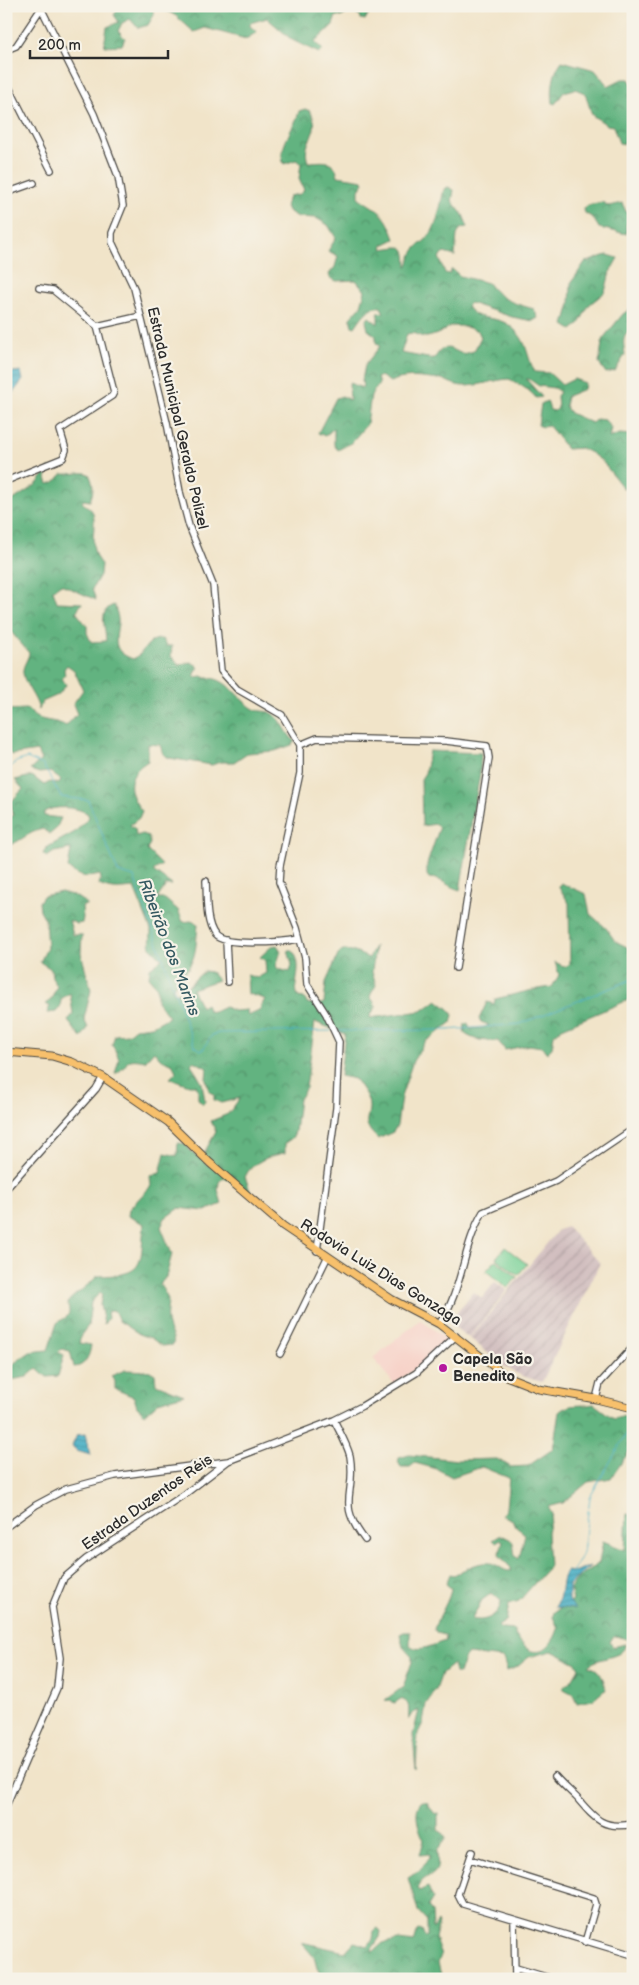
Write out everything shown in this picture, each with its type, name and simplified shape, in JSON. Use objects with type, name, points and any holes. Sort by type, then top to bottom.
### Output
[{"type":"main road","name":"Rodovia Luiz Dias Gonzaga","points":[[6,1052],[52,1056],[72,1062],[103,1077],[168,1122],[249,1198],[317,1251],[365,1280],[391,1299],[440,1324],[494,1367],[518,1382],[539,1389],[633,1408]]},
{"type":"street","points":[[6,50],[16,46],[41,7]]},
{"type":"street","name":"Estrada Municipal Geraldo Polizel","points":[[41,7],[94,114],[118,176],[123,206],[112,234],[112,242],[131,280],[167,423],[182,500],[189,526],[212,585],[221,671],[236,689],[282,715],[300,744]]},
{"type":"street","points":[[6,81],[51,170]]},
{"type":"street","points":[[6,193],[34,183]]},
{"type":"street","points":[[6,481],[63,458],[66,450],[60,430],[113,394],[96,326],[52,290],[39,288]]},
{"type":"street","points":[[96,326],[141,316]]},
{"type":"street","points":[[317,1251],[336,1108],[338,1042],[326,1014],[307,984],[305,958],[279,882],[280,866],[300,773],[300,744],[317,738],[446,741],[487,746],[489,758],[456,968]]},
{"type":"street","points":[[206,881],[211,928],[215,935],[226,940],[256,942],[299,938]]},
{"type":"street","points":[[226,940],[228,982]]},
{"type":"street","points":[[6,1189],[96,1089],[103,1077]]},
{"type":"street","points":[[440,1324],[452,1301],[469,1242],[483,1212],[556,1181],[633,1130]]},
{"type":"street","points":[[280,1354],[327,1258]]},
{"type":"street","name":"Estrada Duzentos Réis","points":[[6,1806],[57,1688],[60,1658],[52,1607],[64,1578],[86,1559],[185,1494],[228,1461],[334,1420],[416,1373],[456,1336]]},
{"type":"street","points":[[596,1399],[600,1383],[633,1347]]},
{"type":"street","points":[[334,1420],[350,1455],[350,1485],[347,1505],[352,1524],[365,1540]]},
{"type":"street","points":[[6,1527],[36,1505],[66,1488],[115,1476],[228,1461]]},
{"type":"street","points":[[555,1776],[588,1812],[603,1824],[613,1826],[633,1824]]},
{"type":"street","points":[[472,1852],[458,1894],[463,1904],[633,1956]]},
{"type":"street","points":[[470,1859],[594,1898],[596,1904],[585,1942]]},
{"type":"street","points":[[514,1920],[515,1979]]},
{"type":"street","points":[[516,1968],[553,1979]]},
{"type":"shaded area","points":[[567,1227],[600,1263],[542,1382],[522,1376],[502,1365],[470,1338],[558,1230]]},
{"type":"shaded area","points":[[495,1282],[507,1290],[469,1338],[449,1323],[473,1292],[482,1298]]},
{"type":"shaded area","points":[[420,1320],[447,1339],[429,1359],[394,1384],[373,1358]]},
{"type":"green space","points":[[120,6],[152,6],[154,15],[148,25],[138,28],[130,19],[122,23],[118,31],[125,38],[122,45],[104,46],[107,27],[119,22],[114,15]]},
{"type":"green space","points":[[158,6],[364,6],[363,9],[369,13],[365,20],[361,19],[360,15],[350,12],[341,17],[336,16],[333,25],[315,42],[323,50],[319,53],[292,40],[267,18],[250,23],[250,26],[257,32],[246,39],[205,28],[194,32],[176,16]]},
{"type":"green space","points":[[562,61],[595,70],[608,86],[622,79],[629,79],[633,85],[633,122],[625,135],[625,144],[619,143],[613,126],[607,125],[592,115],[585,93],[575,89],[564,92],[555,104],[553,103],[553,81]]},
{"type":"green space","points":[[305,109],[310,111],[314,119],[313,131],[306,154],[308,162],[322,161],[331,163],[338,176],[363,180],[364,183],[359,190],[359,198],[382,214],[389,224],[395,239],[383,245],[382,249],[403,248],[406,254],[407,267],[412,253],[426,240],[435,226],[444,189],[448,187],[454,190],[452,201],[463,215],[468,227],[461,228],[457,235],[455,256],[444,253],[439,257],[445,273],[449,274],[452,269],[460,276],[488,283],[503,297],[534,309],[538,318],[533,321],[512,317],[470,303],[467,306],[475,314],[509,325],[520,336],[535,372],[549,373],[562,385],[574,379],[585,383],[584,389],[567,396],[565,406],[570,413],[592,423],[596,419],[605,420],[611,428],[609,438],[619,434],[633,435],[633,492],[623,488],[602,461],[591,453],[581,448],[567,449],[549,426],[542,427],[538,425],[541,404],[547,401],[550,410],[555,411],[558,408],[557,396],[560,392],[554,388],[539,386],[529,379],[526,379],[542,397],[536,398],[519,384],[509,379],[464,386],[455,385],[441,379],[410,378],[390,382],[381,376],[377,378],[379,384],[371,395],[367,424],[351,443],[338,450],[334,445],[334,428],[325,436],[318,433],[336,398],[342,396],[350,400],[349,383],[363,388],[362,380],[365,365],[380,346],[376,343],[376,336],[368,330],[366,321],[369,317],[378,324],[378,312],[384,313],[381,307],[373,308],[366,313],[355,327],[352,326],[350,318],[361,306],[365,291],[356,280],[336,281],[330,278],[329,274],[335,267],[338,256],[328,251],[336,238],[328,225],[316,218],[298,217],[288,211],[286,206],[289,196],[300,194],[304,190],[299,179],[301,163],[296,160],[284,164],[282,158],[285,144],[299,111]],"holes":[[[450,326],[463,326],[478,331],[481,337],[474,351],[463,354],[445,348],[433,359],[401,353],[407,334],[413,333],[427,337],[433,336]]]},
{"type":"green space","points":[[602,202],[609,206],[622,203],[630,220],[626,225],[627,234],[599,228],[593,218],[585,213],[583,209],[588,205]]},
{"type":"green space","points":[[608,255],[618,258],[610,272],[605,292],[589,305],[579,324],[572,330],[564,325],[570,304],[571,283],[585,262]]},
{"type":"green space","points":[[633,307],[633,329],[624,337],[625,355],[615,371],[606,373],[599,363],[602,343],[605,336],[623,314]]},
{"type":"green space","points":[[50,467],[46,478],[48,484],[55,482],[62,474],[86,473],[89,474],[93,484],[90,501],[84,500],[82,502],[93,513],[94,552],[101,564],[100,575],[92,589],[96,600],[61,584],[53,590],[57,602],[82,603],[76,612],[87,626],[87,633],[91,642],[106,641],[104,615],[109,607],[114,605],[118,619],[116,641],[122,653],[133,659],[152,641],[162,639],[167,646],[172,646],[171,656],[179,665],[191,662],[198,666],[194,677],[203,676],[220,681],[254,709],[273,714],[295,741],[292,745],[275,751],[247,753],[234,762],[220,762],[212,765],[169,758],[163,754],[160,745],[148,744],[148,761],[136,772],[131,784],[133,797],[142,811],[139,818],[130,825],[135,829],[136,836],[143,834],[148,836],[150,843],[147,850],[162,865],[153,871],[172,885],[166,885],[157,899],[165,899],[178,910],[183,922],[191,921],[198,924],[195,953],[186,972],[172,988],[175,994],[188,986],[204,971],[211,972],[218,980],[192,989],[201,1007],[206,1004],[208,1011],[214,1012],[225,1007],[234,1011],[247,1010],[248,1016],[259,1011],[265,999],[248,994],[247,975],[257,978],[266,973],[265,960],[260,957],[272,946],[277,945],[281,951],[276,966],[278,969],[290,972],[292,965],[288,950],[292,950],[298,962],[296,985],[298,997],[304,998],[307,1003],[317,1005],[324,1003],[326,982],[339,953],[343,950],[352,951],[369,958],[375,946],[372,972],[376,985],[370,996],[376,1006],[369,1018],[422,1011],[437,1000],[449,1009],[453,1015],[451,1023],[425,1042],[413,1061],[401,1097],[397,1126],[393,1132],[378,1139],[368,1127],[369,1106],[365,1094],[355,1079],[340,1076],[345,1034],[315,1022],[306,1088],[299,1099],[295,1132],[292,1138],[285,1143],[285,1153],[262,1160],[248,1172],[245,1177],[252,1195],[224,1177],[219,1182],[218,1190],[222,1204],[205,1211],[179,1208],[165,1218],[161,1227],[172,1254],[166,1277],[160,1284],[168,1299],[167,1319],[173,1338],[173,1345],[162,1346],[151,1338],[141,1335],[119,1321],[114,1310],[107,1312],[108,1318],[104,1324],[100,1305],[102,1294],[100,1293],[91,1302],[88,1326],[81,1335],[79,1343],[91,1345],[84,1363],[74,1367],[70,1351],[61,1349],[58,1352],[64,1355],[58,1376],[47,1377],[37,1368],[27,1377],[11,1380],[6,1386],[6,1369],[30,1352],[48,1350],[57,1323],[68,1314],[70,1299],[97,1276],[124,1273],[132,1270],[137,1265],[142,1250],[144,1224],[128,1216],[129,1209],[151,1186],[150,1176],[160,1173],[165,1153],[177,1156],[178,1143],[186,1144],[191,1152],[210,1166],[204,1153],[216,1132],[211,1121],[228,1114],[240,1098],[221,1103],[214,1100],[214,1094],[209,1091],[206,1079],[207,1068],[194,1061],[191,1064],[202,1083],[205,1101],[203,1104],[198,1099],[196,1085],[189,1085],[170,1078],[176,1072],[173,1064],[161,1059],[154,1051],[145,1061],[129,1061],[115,1074],[119,1059],[112,1044],[115,1035],[128,1034],[135,1028],[152,1026],[169,1017],[157,1001],[157,987],[149,978],[150,968],[162,959],[150,947],[151,930],[134,888],[108,888],[99,885],[100,875],[87,877],[76,874],[68,868],[71,849],[54,852],[47,857],[43,854],[46,848],[75,832],[89,817],[87,813],[77,809],[66,808],[54,808],[44,812],[44,816],[61,818],[56,829],[50,834],[43,829],[37,830],[6,846],[6,817],[13,816],[11,802],[23,789],[15,780],[32,776],[44,785],[50,782],[59,784],[61,780],[50,772],[39,773],[30,770],[41,760],[37,751],[11,755],[6,747],[6,710],[27,709],[36,717],[66,726],[77,714],[73,704],[83,690],[74,670],[67,665],[64,669],[65,676],[62,678],[66,685],[58,695],[42,702],[39,710],[23,673],[29,653],[6,626],[6,505],[37,484]]},
{"type":"green space","points":[[429,751],[481,753],[480,773],[460,890],[438,879],[429,878],[427,875],[427,864],[439,829],[436,824],[422,826],[421,779],[425,773]]},
{"type":"green space","points":[[561,883],[586,894],[590,914],[606,928],[615,941],[633,950],[633,998],[562,1028],[554,1035],[552,1048],[547,1053],[542,1047],[529,1045],[505,1050],[498,1041],[480,1040],[468,1036],[464,1033],[465,1024],[468,1023],[470,1029],[483,1028],[489,1025],[481,1022],[479,1019],[487,1002],[494,1004],[495,999],[552,987],[559,975],[555,962],[565,967],[570,964],[569,903],[558,886]]},
{"type":"green space","points":[[61,892],[75,896],[87,904],[82,907],[82,923],[77,924],[69,920],[73,935],[82,935],[81,953],[91,990],[84,1019],[88,1028],[81,1038],[68,1021],[73,1014],[70,993],[61,999],[60,1007],[56,1012],[47,1013],[50,1006],[45,1004],[51,1000],[57,986],[52,978],[51,969],[40,962],[47,948],[45,919],[40,910],[39,902],[43,896]]},
{"type":"green space","points":[[505,1247],[527,1264],[518,1275],[496,1258]]},
{"type":"green space","points":[[496,1260],[517,1277],[508,1288],[486,1271]]},
{"type":"green space","points":[[125,1370],[150,1371],[155,1374],[156,1384],[184,1395],[158,1402],[145,1414],[137,1407],[134,1397],[115,1389],[115,1381],[111,1376]]},
{"type":"green space","points":[[594,1404],[614,1419],[633,1413],[633,1446],[611,1478],[588,1482],[563,1503],[548,1507],[552,1514],[547,1532],[549,1567],[519,1601],[509,1604],[506,1621],[498,1626],[501,1629],[515,1630],[515,1635],[523,1645],[534,1652],[548,1646],[555,1637],[558,1628],[553,1617],[554,1612],[573,1600],[570,1589],[579,1577],[599,1563],[603,1541],[625,1550],[627,1514],[633,1515],[633,1641],[616,1636],[613,1637],[610,1642],[613,1647],[625,1644],[624,1649],[616,1655],[598,1660],[588,1666],[598,1671],[606,1689],[593,1700],[577,1703],[573,1694],[562,1688],[572,1680],[579,1668],[576,1663],[552,1651],[529,1657],[517,1667],[507,1671],[503,1658],[468,1654],[464,1659],[459,1674],[455,1673],[453,1664],[442,1673],[436,1690],[426,1704],[423,1723],[418,1733],[416,1770],[413,1735],[419,1710],[414,1712],[409,1720],[407,1702],[400,1699],[395,1703],[385,1700],[403,1687],[412,1662],[412,1657],[403,1647],[400,1634],[410,1632],[410,1645],[418,1648],[446,1641],[445,1635],[437,1633],[434,1629],[450,1592],[451,1588],[446,1584],[450,1574],[454,1575],[475,1565],[486,1563],[491,1563],[511,1571],[511,1568],[499,1555],[503,1542],[501,1539],[496,1542],[493,1540],[501,1535],[510,1539],[513,1542],[515,1556],[519,1559],[525,1534],[516,1527],[513,1520],[502,1515],[506,1508],[509,1478],[482,1467],[452,1477],[437,1469],[415,1463],[410,1467],[401,1467],[398,1462],[399,1458],[409,1455],[458,1460],[497,1459],[511,1467],[528,1466],[553,1449],[559,1412],[571,1406]],"holes":[[[492,1593],[501,1601],[498,1610],[491,1617],[482,1620],[472,1619],[482,1600]]]},
{"type":"green space","points":[[422,1801],[427,1802],[434,1813],[438,1814],[438,1830],[446,1838],[437,1850],[437,1868],[435,1872],[421,1882],[417,1888],[419,1891],[428,1887],[433,1898],[428,1906],[432,1912],[433,1929],[439,1923],[435,1938],[441,1955],[438,1963],[442,1979],[323,1979],[314,1957],[301,1942],[345,1952],[354,1942],[368,1946],[373,1939],[374,1931],[378,1928],[381,1931],[380,1937],[372,1949],[373,1952],[383,1943],[399,1940],[414,1942],[418,1929],[422,1930],[425,1937],[427,1936],[427,1921],[418,1911],[408,1878],[420,1870],[430,1857],[430,1854],[420,1855],[424,1840],[419,1826],[417,1809]]},
{"type":"water","points":[[21,371],[23,380],[6,402],[6,373]]},
{"type":"water","points":[[85,1434],[90,1455],[77,1451],[72,1446],[77,1435]]},
{"type":"water","points":[[590,1566],[569,1585],[569,1600],[575,1609],[555,1607],[566,1571],[573,1572]]},
{"type":"waterway","name":"Ribeirão dos Marins","points":[[6,771],[16,762],[27,758],[43,765],[61,797],[88,800],[118,872],[134,877],[194,1045],[202,1051],[212,1035],[219,1033],[331,1031]]},
{"type":"waterway","name":"Ribeirão dos Marins","points":[[339,1031],[447,1030],[520,1024],[633,979]]},
{"type":"waterway","name":"Ribeirão dos Marins","points":[[572,1572],[583,1552],[590,1497],[633,1422]]},
{"type":"place","name":"Capela São Benedito","points":[[443,1368]]}]
